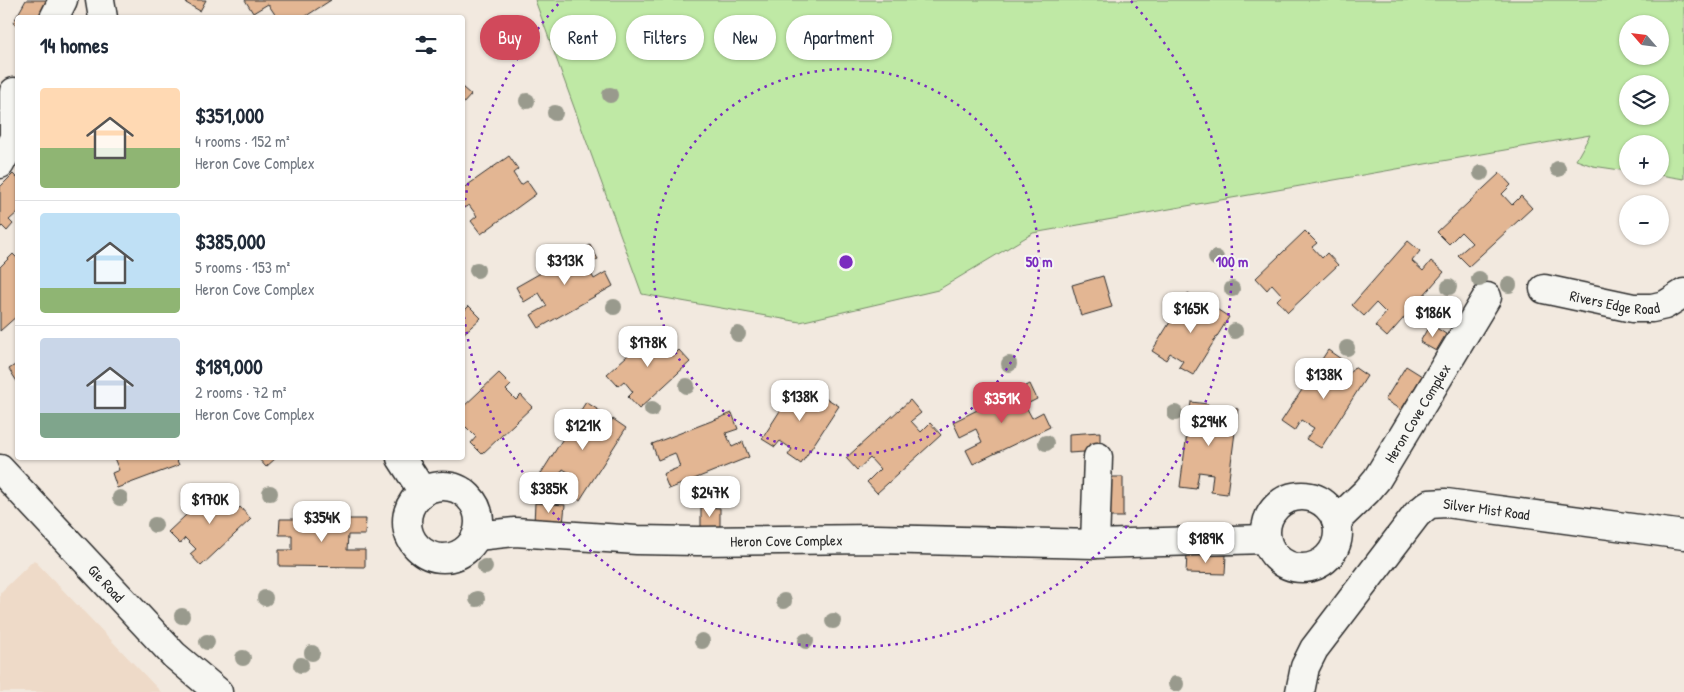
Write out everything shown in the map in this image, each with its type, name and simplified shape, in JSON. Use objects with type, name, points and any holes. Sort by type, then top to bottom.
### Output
[{"type":"street","points":[[56,15],[63,0]]},
{"type":"street","points":[[100,0],[102,15]]},
{"type":"street","points":[[0,164],[10,137],[11,97]]},
{"type":"street","name":"Rivers Edge Road","points":[[1544,289],[1633,308],[1652,308],[1665,304],[1684,293]]},
{"type":"street","name":"Heron Cove Complex","points":[[1336,521],[1377,479],[1487,297]]},
{"type":"street","points":[[1095,544],[1098,457]]},
{"type":"street","points":[[402,460],[423,492]]},
{"type":"street","name":"Gie Road","points":[[0,469],[174,655],[218,692]]},
{"type":"street","points":[[448,486],[461,490],[471,499],[478,510],[480,524],[477,536],[470,547],[460,555],[449,559],[436,558],[425,554],[415,547],[409,536],[406,524],[408,511],[414,500],[423,492],[435,487],[448,486]]},
{"type":"street","points":[[1300,495],[1312,497],[1323,502],[1331,511],[1336,521],[1338,534],[1335,546],[1328,556],[1318,564],[1306,568],[1293,567],[1280,561],[1271,552],[1266,539],[1266,526],[1270,513],[1278,504],[1288,498],[1300,495]]},
{"type":"street","name":"Silver Mist Road","points":[[1300,692],[1305,668],[1323,636],[1417,514],[1429,504],[1446,503],[1684,535]]},
{"type":"street","name":"Heron Cove Complex","points":[[477,536],[515,532],[637,540],[876,539],[1095,544],[1266,539]]},
{"type":"shaded area","points":[[34,560],[161,692],[0,692],[0,593]]},
{"type":"green space","points":[[535,0],[1684,0],[1684,179],[1669,176],[1669,135],[1619,135],[1619,170],[1593,166],[1576,160],[1590,135],[1033,233],[938,290],[800,322],[642,294],[557,60],[616,60],[616,15],[550,15],[550,41]]},
{"type":"building","points":[[26,0],[48,0],[40,15],[18,15]]},
{"type":"building","points":[[188,0],[206,0],[200,11],[186,3]]},
{"type":"building","points":[[245,0],[331,0],[308,15],[275,15],[268,4],[253,13]]},
{"type":"building","points":[[465,90],[471,95],[465,102]]},
{"type":"building","points":[[509,156],[518,169],[513,173],[521,185],[527,181],[536,194],[481,234],[471,221],[477,216],[469,205],[465,207],[465,187]]},
{"type":"building","points":[[1500,173],[1511,185],[1502,194],[1512,205],[1521,196],[1532,208],[1469,266],[1458,255],[1472,243],[1461,232],[1449,244],[1437,232]]},
{"type":"building","points":[[13,174],[15,176],[15,215],[9,220],[13,224],[7,231],[2,226],[0,228],[0,187]]},
{"type":"building","points":[[1305,231],[1317,243],[1312,247],[1322,258],[1327,253],[1338,265],[1288,312],[1277,300],[1282,295],[1272,284],[1267,290],[1256,278]]},
{"type":"building","points":[[1408,241],[1420,251],[1412,261],[1423,271],[1431,261],[1444,272],[1387,337],[1375,326],[1386,313],[1376,303],[1364,316],[1352,305]]},
{"type":"building","points":[[590,245],[598,259],[587,266],[594,279],[606,272],[613,286],[539,328],[531,315],[547,306],[539,293],[524,302],[516,287]]},
{"type":"building","points":[[13,254],[15,256],[15,318],[0,331],[0,267]]},
{"type":"building","points":[[1103,276],[1112,307],[1081,316],[1072,285]]},
{"type":"building","points":[[1188,293],[1202,301],[1199,308],[1211,315],[1215,308],[1229,317],[1193,375],[1179,367],[1183,361],[1170,353],[1166,360],[1152,351]]},
{"type":"building","points":[[469,306],[481,318],[465,332],[465,310]]},
{"type":"building","points":[[1430,324],[1446,334],[1436,351],[1420,342]]},
{"type":"building","points":[[658,328],[669,340],[664,345],[673,356],[679,350],[690,362],[639,409],[628,397],[633,392],[624,381],[618,386],[607,374]]},
{"type":"building","points":[[1328,350],[1341,359],[1331,374],[1344,382],[1354,367],[1367,376],[1321,448],[1306,439],[1314,428],[1301,420],[1294,431],[1281,422]]},
{"type":"building","points":[[15,365],[15,378],[9,369]]},
{"type":"building","points":[[1406,366],[1422,376],[1401,410],[1385,400]]},
{"type":"building","points":[[499,373],[511,385],[506,390],[516,400],[521,395],[532,407],[482,454],[471,443],[476,437],[465,428],[465,405]]},
{"type":"building","points":[[799,381],[813,390],[810,396],[821,404],[826,398],[839,406],[801,464],[788,455],[792,449],[780,441],[775,447],[762,439]]},
{"type":"building","points":[[1030,384],[1037,399],[1025,405],[1032,418],[1043,412],[1050,427],[973,464],[966,450],[982,442],[976,429],[960,437],[953,422]]},
{"type":"building","points":[[910,400],[921,413],[911,421],[921,432],[930,423],[941,435],[877,493],[867,482],[880,469],[870,458],[857,470],[846,458]]},
{"type":"building","points":[[586,402],[600,411],[593,422],[605,430],[613,419],[626,428],[580,500],[566,492],[576,477],[563,469],[553,484],[540,475]]},
{"type":"building","points":[[1191,402],[1208,404],[1206,417],[1221,419],[1223,406],[1238,409],[1227,494],[1211,492],[1213,474],[1199,472],[1196,489],[1180,487]]},
{"type":"building","points":[[732,413],[738,429],[726,433],[732,447],[743,442],[749,457],[669,489],[663,474],[680,467],[675,453],[658,460],[652,444]]},
{"type":"building","points":[[1100,432],[1100,451],[1069,453],[1069,434]]},
{"type":"building","points":[[115,460],[177,460],[179,465],[117,488],[112,473],[119,470]]},
{"type":"building","points":[[260,460],[274,460],[266,467]]},
{"type":"building","points":[[1104,477],[1123,477],[1123,517],[1104,517]]},
{"type":"building","points":[[218,485],[230,497],[225,502],[235,512],[240,507],[251,519],[201,566],[190,554],[196,549],[185,538],[180,544],[168,532]]},
{"type":"building","points":[[535,503],[565,505],[563,524],[534,523]]},
{"type":"building","points":[[701,507],[720,508],[720,528],[701,528]]},
{"type":"building","points":[[280,519],[366,519],[365,535],[348,535],[347,550],[365,550],[365,567],[279,566],[279,550],[292,550],[292,535],[279,535]]},
{"type":"building","points":[[1187,554],[1226,555],[1225,574],[1186,573]]}]
